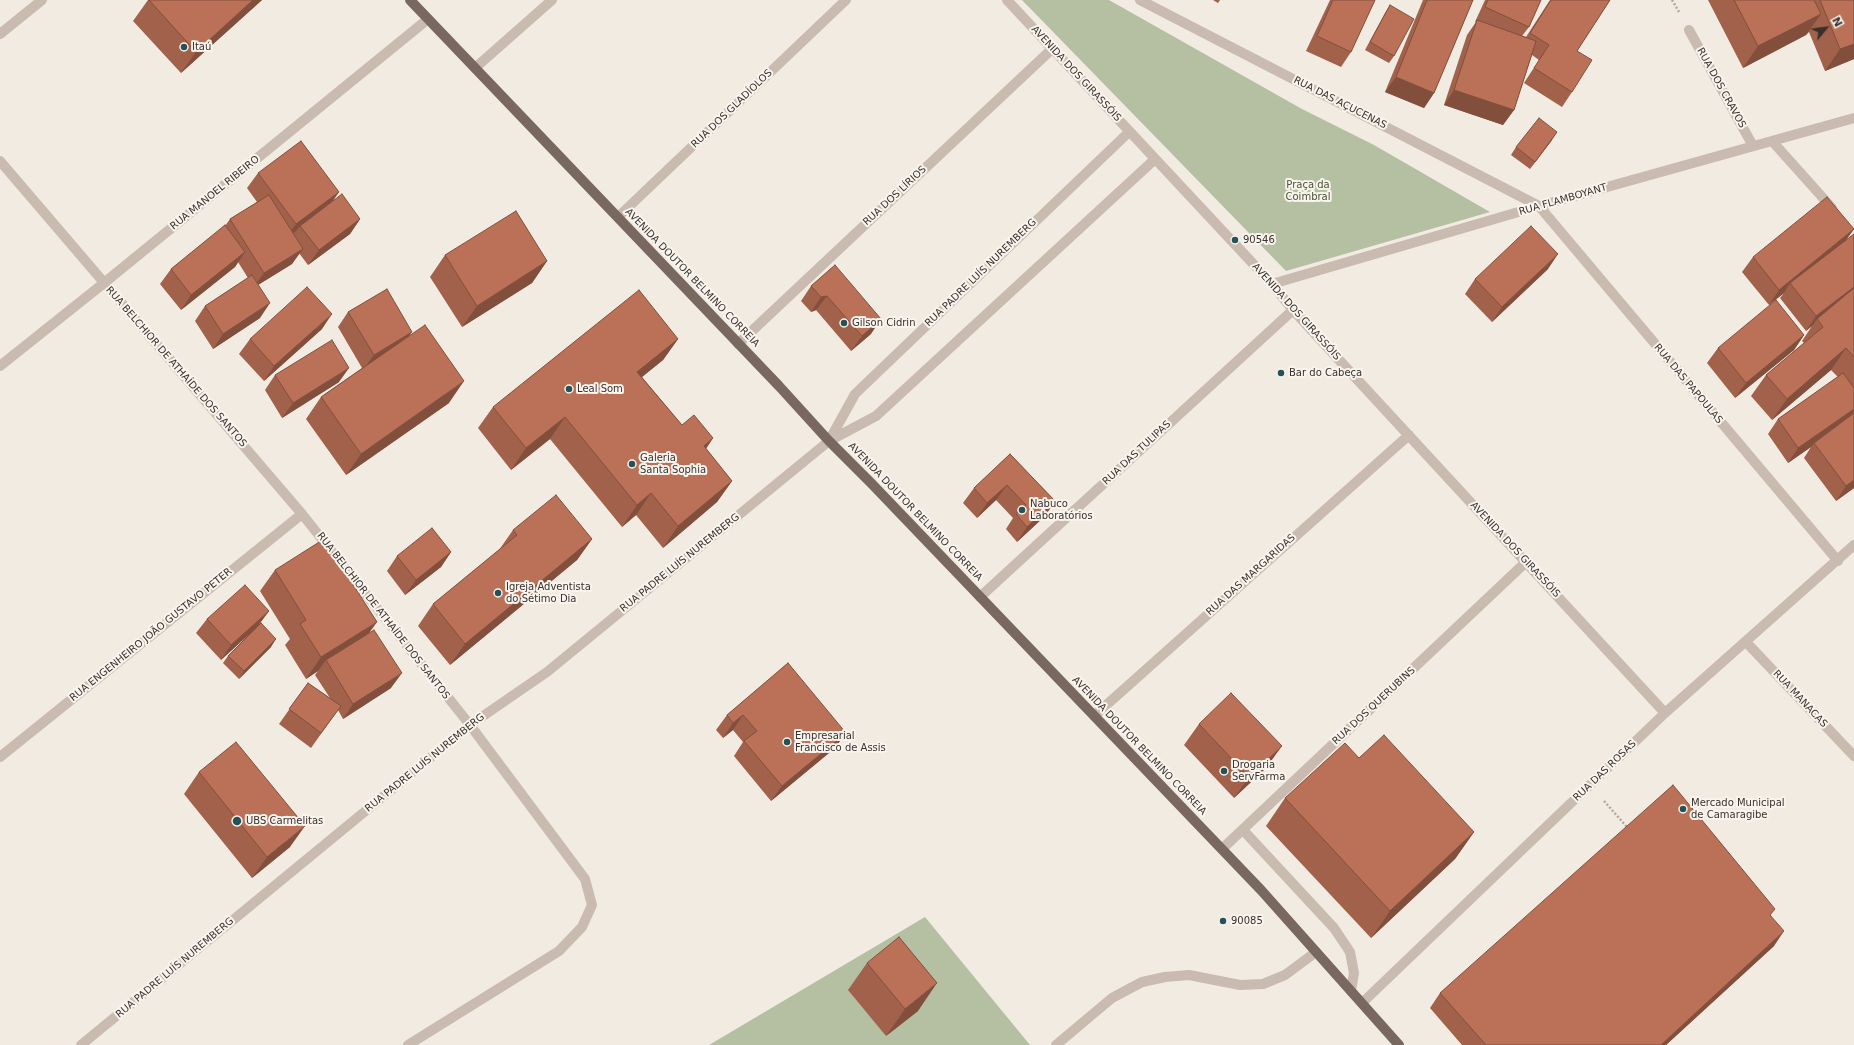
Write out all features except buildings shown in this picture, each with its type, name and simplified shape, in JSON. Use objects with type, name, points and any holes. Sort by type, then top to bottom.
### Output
[{"type":"main road","name":"AVENIDA DOUTOR BELMINO CORREIA","points":[[410,0],[618,217],[829,441],[1222,850],[1399,1045]]},
{"type":"street","points":[[0,34],[42,0]]},
{"type":"street","points":[[475,68],[552,0]]},
{"type":"street","name":"RUA DOS GLADÍOLOS","points":[[618,217],[846,0]]},
{"type":"street","name":"AVENIDA DOS GIRASSÓIS","points":[[1007,0],[1154,160],[1272,284],[1293,310],[1665,713]]},
{"type":"street","name":"RUA DAS AÇUCENAS","points":[[1140,0],[1539,206]]},
{"type":"street","name":"RUA MANOEL RIBEIRO","points":[[0,366],[428,19]]},
{"type":"street","name":"RUA DOS CRAVOS","points":[[1689,30],[1753,146]]},
{"type":"street","name":"RUA DOS LÍRIOS","points":[[738,344],[1052,48]]},
{"type":"street","name":"RUA FLAMBOYANT","points":[[1272,284],[1539,206],[1854,118]]},
{"type":"street","name":"RUA PADRE LUÍS NUREMBERG","points":[[829,441],[855,394],[1129,132]]},
{"type":"street","points":[[1772,141],[1839,216]]},
{"type":"street","name":"RUA PADRE LUÍS NUREMBERG","points":[[82,1045],[470,725],[548,672],[829,441],[876,416],[1154,160]]},
{"type":"street","name":"RUA BELCHIOR DE ATHAÍDE DOS SANTOS","points":[[0,161],[302,514],[470,725],[585,879],[592,905],[582,927],[559,951],[408,1045]]},
{"type":"street","name":"RUA DAS PAPOULAS","points":[[1539,206],[1838,561]]},
{"type":"street","name":"RUA DAS TULIPAS","points":[[980,597],[1293,310]]},
{"type":"street","name":"RUA DAS MARGARIDAS","points":[[1094,716],[1408,435]]},
{"type":"street","name":"RUA ENGENHEIRO JOÃO GUSTAVO PETER","points":[[0,757],[302,514]]},
{"type":"street","name":"RUA DAS ROSAS","points":[[1362,1003],[1665,713],[1838,561],[1854,545]]},
{"type":"street","name":"RUA DOS QUERUBINS","points":[[1222,850],[1526,562]]},
{"type":"street","name":"RUA MANACAS","points":[[1746,642],[1854,756]]},
{"type":"street","points":[[1242,830],[1334,928],[1350,952],[1354,973],[1351,992]]},
{"type":"street","points":[[1056,1045],[1112,998],[1142,982],[1165,977],[1188,975],[1240,985],[1263,984],[1285,975],[1316,952]]},
{"type":"path","points":[[1590,786],[1629,829]]},
{"type":"green space","name":"Praça da Coimbral","points":[[1022,0],[1109,0],[1302,109],[1374,145],[1490,212],[1286,271]]},
{"type":"green space","points":[[925,917],[1030,1045],[709,1045]]},
{"type":"place","name":"Itaú","points":[[184,47]]},
{"type":"place","name":"90546","points":[[1235,240]]},
{"type":"place","name":"Gilson Cidrin","points":[[844,323]]},
{"type":"place","name":"Bar do Cabeça","points":[[1281,373]]},
{"type":"place","name":"Leal Som","points":[[569,389]]},
{"type":"place","name":"Galeria Santa Sophia","points":[[632,464]]},
{"type":"place","name":"Nabuco Laboratórios","points":[[1022,510]]},
{"type":"place","name":"Igreja Adventista do Sétimo Dia","points":[[498,593]]},
{"type":"place","name":"Empresarial Francisco de Assis","points":[[787,742]]},
{"type":"place","name":"Drogaria ServFarma","points":[[1224,771]]},
{"type":"place","name":"Mercado Municipal de Camaragibe","points":[[1683,809]]},
{"type":"place","name":"UBS Carmelitas","points":[[237,821]]},
{"type":"place","name":"90085","points":[[1223,921]]}]
